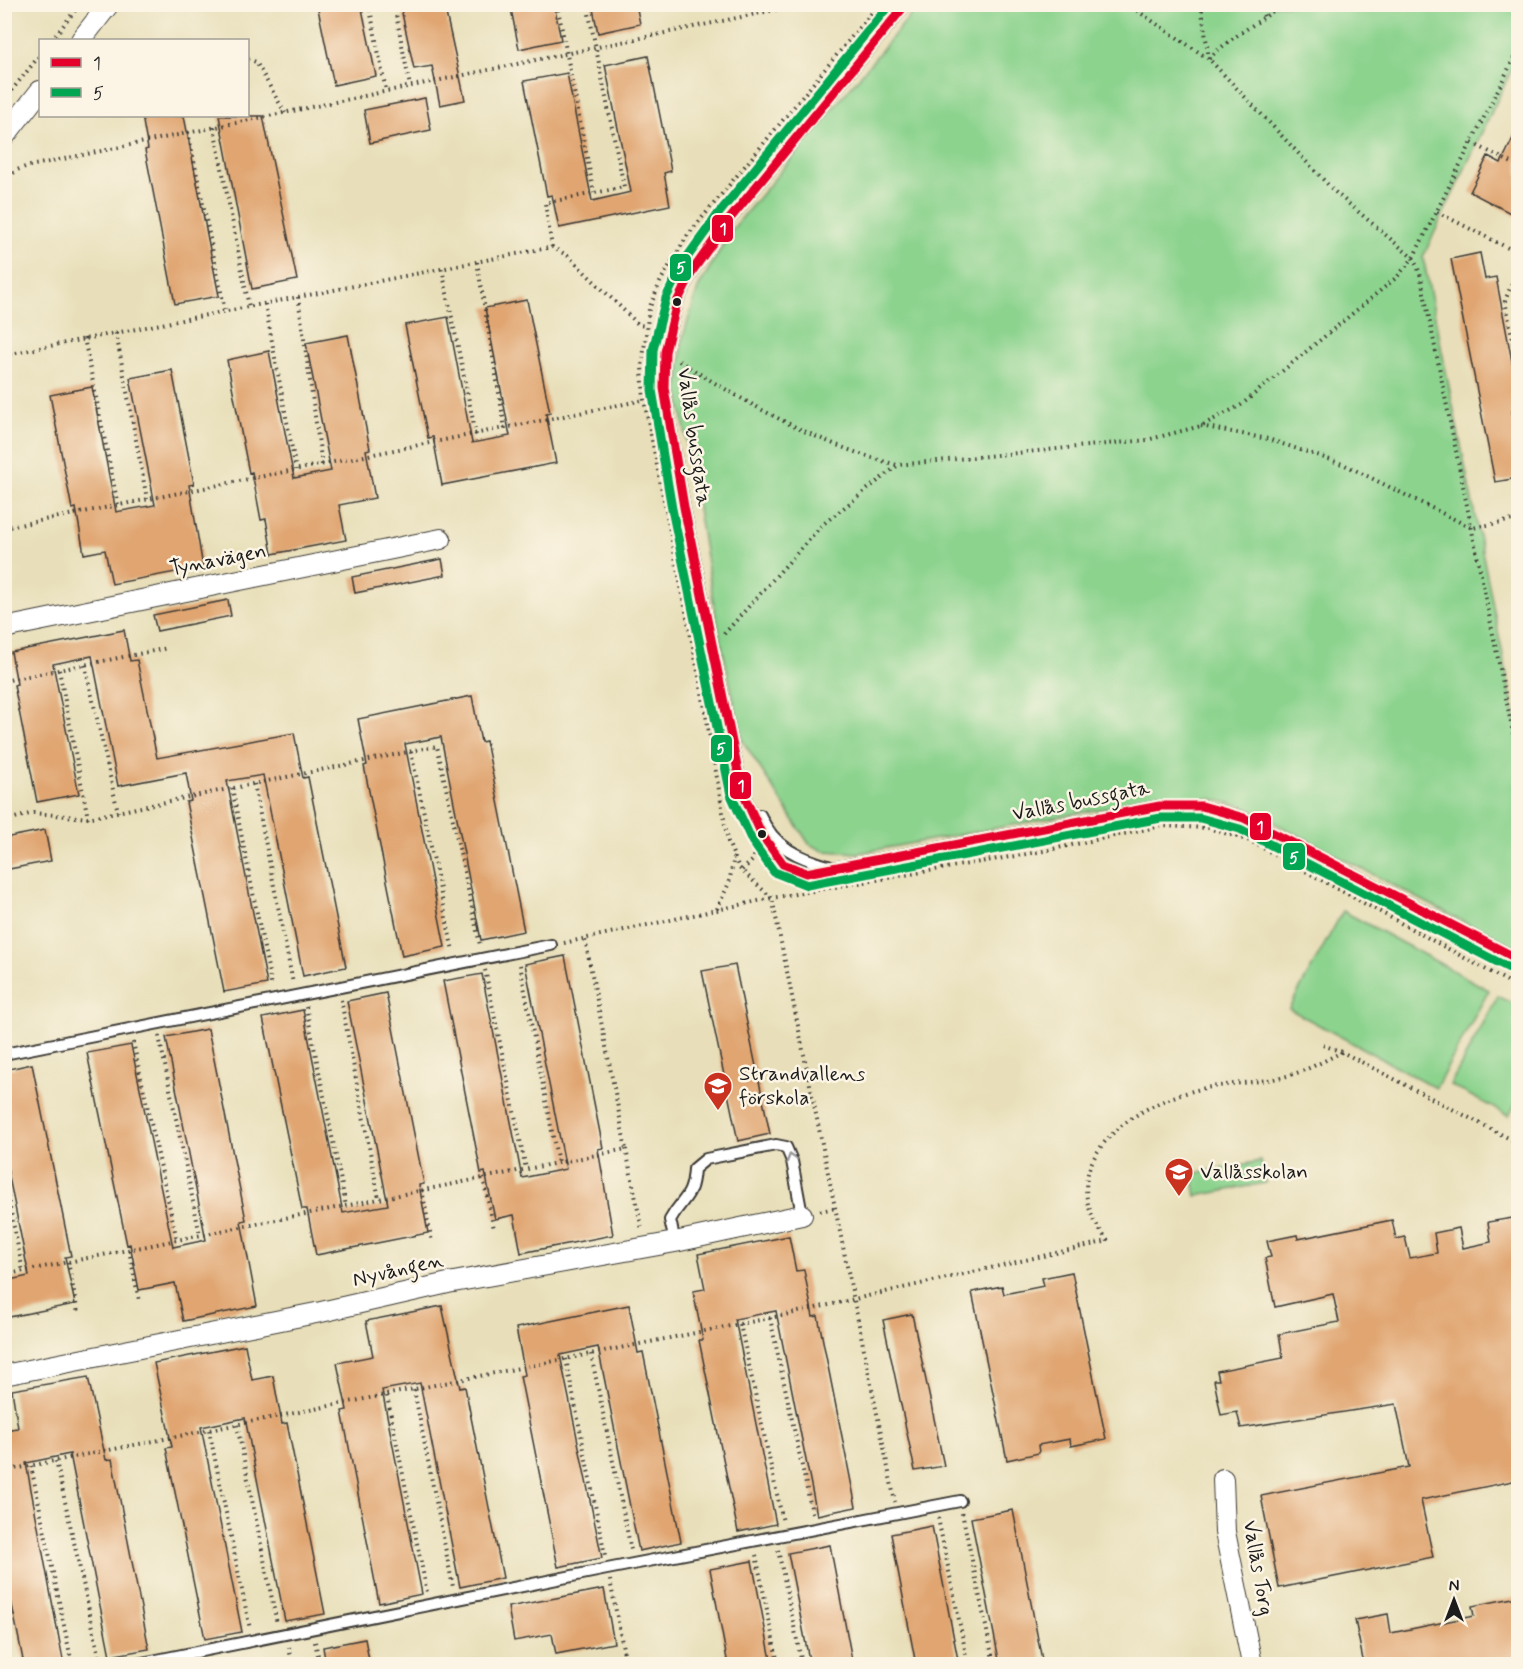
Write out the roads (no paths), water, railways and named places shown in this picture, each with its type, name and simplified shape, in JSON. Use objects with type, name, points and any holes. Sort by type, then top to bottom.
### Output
[{"type":"street","points":[[82,39],[109,4]]},
{"type":"street","points":[[4,137],[39,92]]},
{"type":"street","name":"Tynavägen","points":[[4,628],[441,539]]},
{"type":"street","name":"Nyvången","points":[[4,1375],[321,1312],[448,1283],[675,1242],[802,1215]]},
{"type":"street","name":"Vallås Torg","points":[[1223,1479],[1225,1532],[1252,1665]]},
{"type":"lane","name":"Vallås bussgata","points":[[906,4],[735,211],[693,270],[677,302],[665,352],[666,399],[684,507],[730,736],[764,825],[785,850],[805,860],[835,867],[1160,806],[1202,806],[1244,818],[1518,960]]},
{"type":"lane","points":[[4,1054],[551,945]]},
{"type":"lane","points":[[675,1242],[670,1220],[676,1208],[690,1194],[694,1169],[706,1159],[776,1145],[786,1147],[792,1161],[802,1215]]},
{"type":"lane","points":[[137,1665],[429,1604],[960,1501]]},
{"type":"place","name":"Strandvallens förskola","points":[[718,1112]]},
{"type":"place","name":"Vallåsskolan","points":[[1179,1198]]}]
